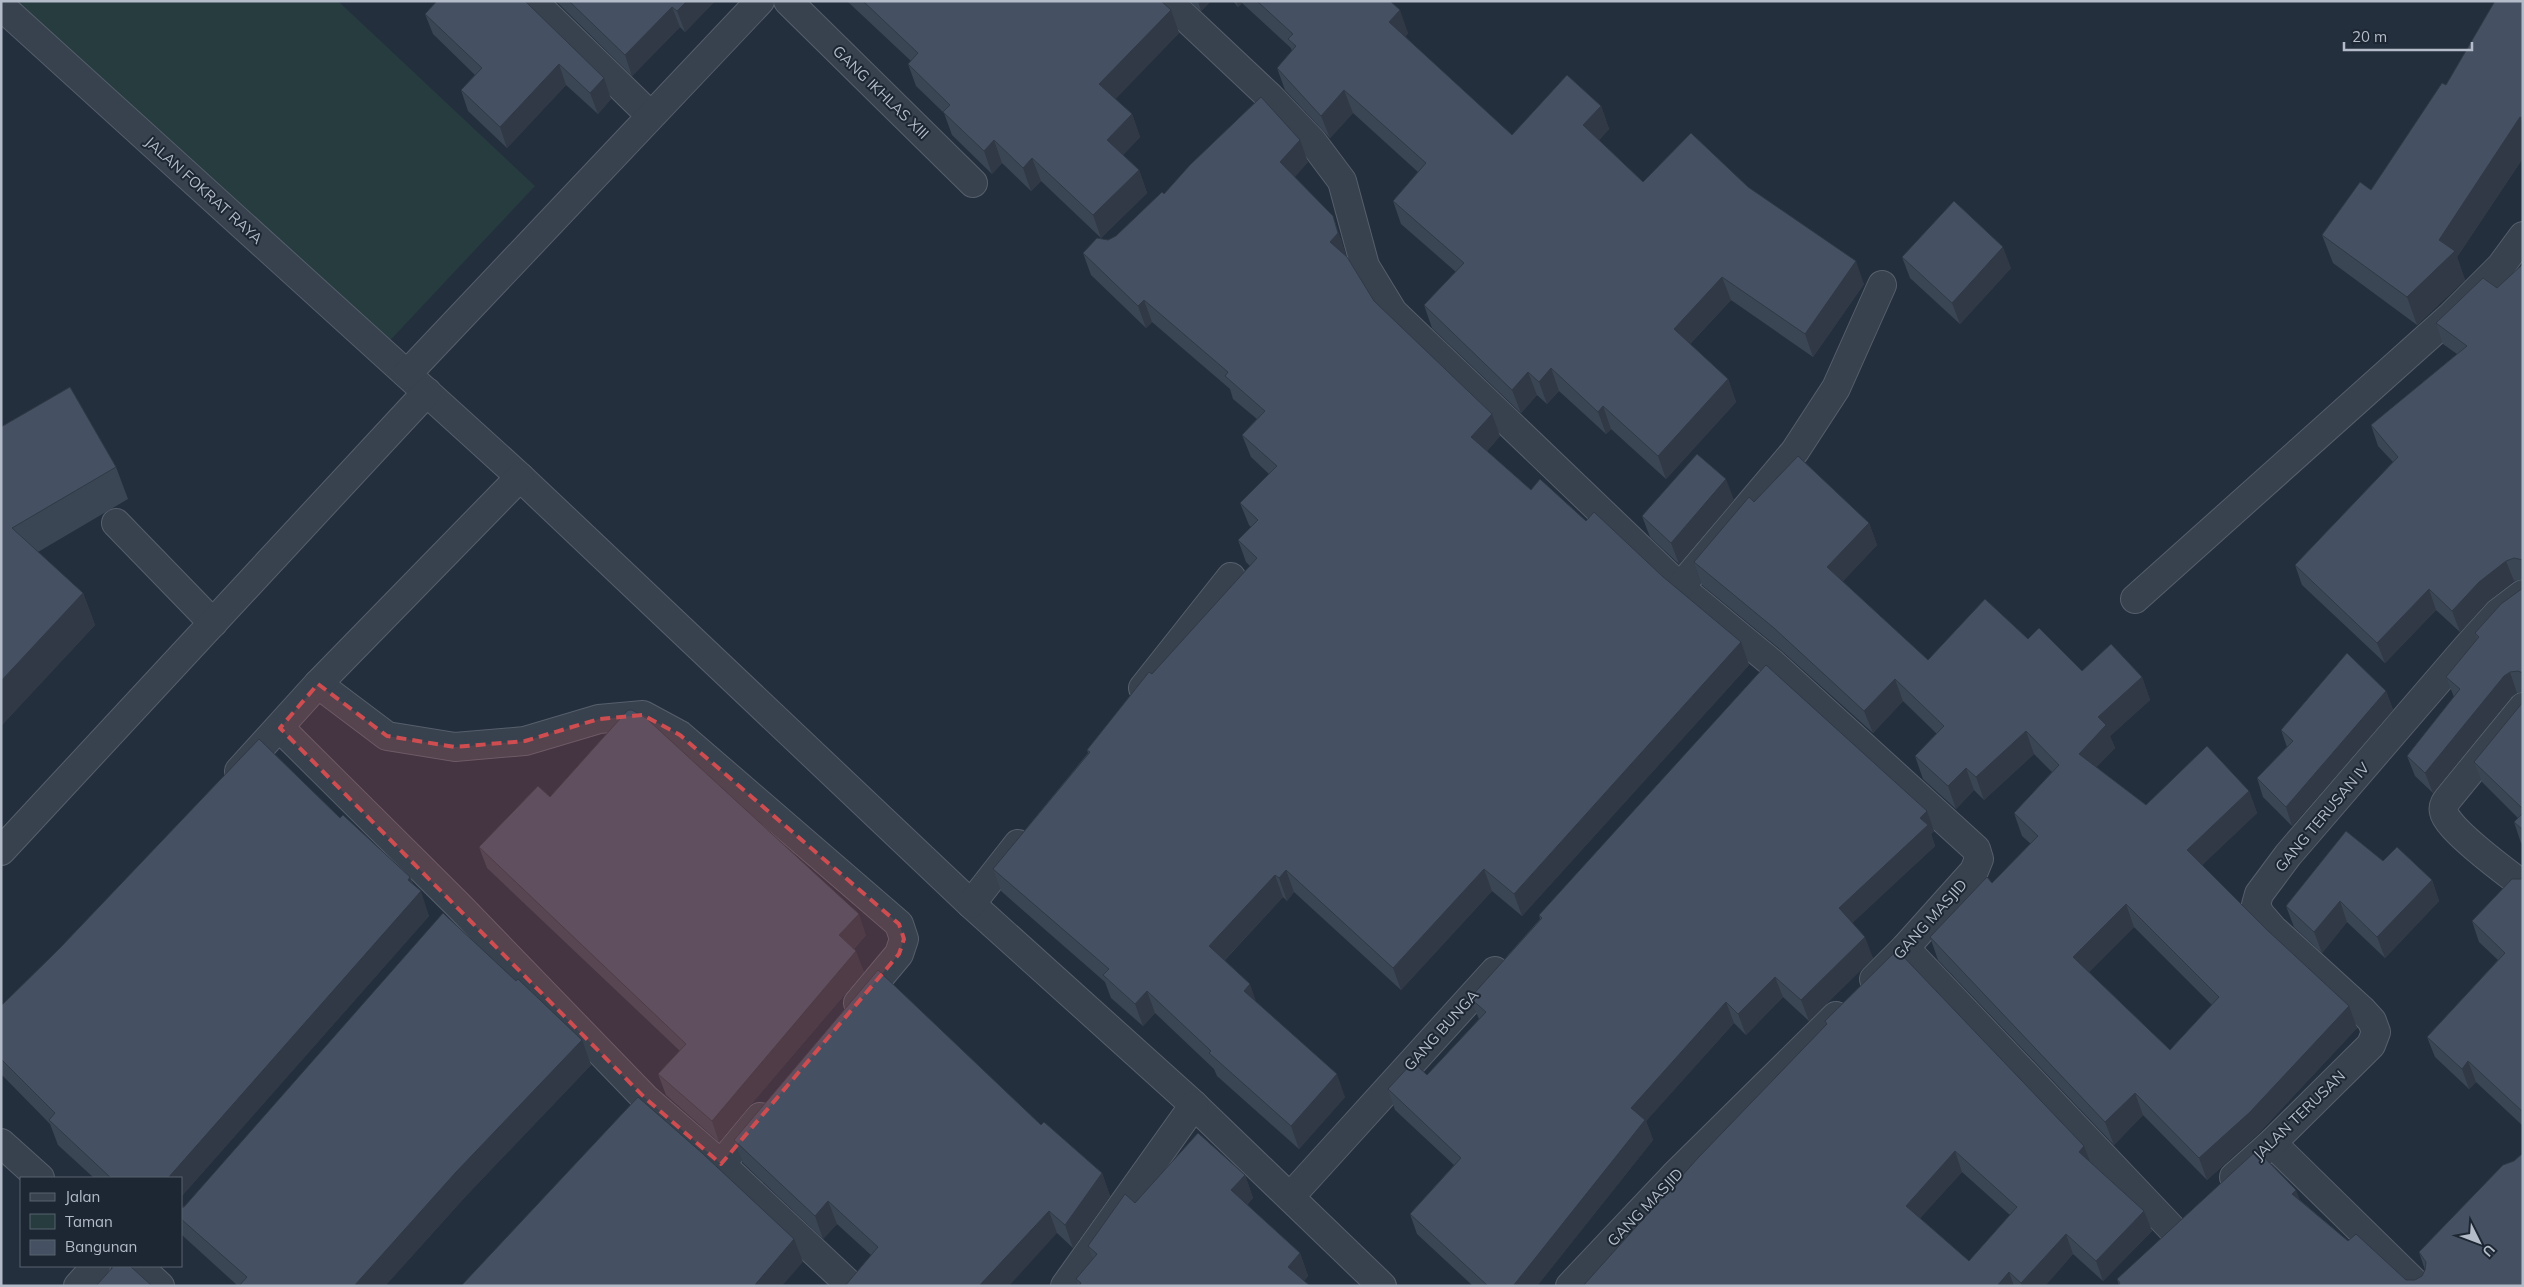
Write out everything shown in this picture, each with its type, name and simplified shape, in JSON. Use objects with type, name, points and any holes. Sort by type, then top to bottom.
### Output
[{"type":"street","points":[[533,1],[650,114]]},
{"type":"street","points":[[407,374],[650,114],[760,1]]},
{"type":"street","name":"GANG IKHLAS XIII","points":[[788,1],[973,183]]},
{"type":"street","name":"GANG MASJID","points":[[1168,1],[1270,97],[1312,142],[1342,182],[1365,266],[1393,312],[1680,587],[1772,663],[1976,849],[1978,865],[1906,948],[1674,1176],[1570,1286]]},
{"type":"street","name":"JALAN FOKRAT RAYA","points":[[1,6],[520,477],[971,904],[1194,1105],[1382,1286]]},
{"type":"street","points":[[1248,118],[1270,97]]},
{"type":"street","points":[[2135,599],[2450,317],[2501,266],[2523,236]]},
{"type":"street","points":[[1680,587],[1795,450],[1836,388],[1882,285]]},
{"type":"street","points":[[1,851],[427,392]]},
{"type":"street","points":[[219,792],[280,728],[318,684],[520,477]]},
{"type":"street","points":[[116,522],[213,622]]},
{"type":"street","points":[[1126,710],[1231,577]]},
{"type":"street","name":"GANG TERUSAN IV","points":[[2371,1045],[2376,1032],[2372,1021],[2273,929],[2260,914],[2256,905],[2259,894],[2288,855],[2468,646],[2498,613],[2523,594]]},
{"type":"street","points":[[1752,686],[1772,663]]},
{"type":"street","points":[[318,684],[387,736],[455,747],[525,741],[599,719],[643,715],[680,735],[899,924],[904,939],[900,954],[842,1022]]},
{"type":"street","points":[[2523,707],[2451,795],[2443,811],[2446,818],[2458,832],[2523,885]]},
{"type":"street","points":[[280,728],[459,906],[645,1098],[721,1164],[851,1286]]},
{"type":"street","points":[[971,904],[1033,826]]},
{"type":"street","points":[[440,929],[459,906]]},
{"type":"street","points":[[1906,948],[2174,1231]]},
{"type":"street","name":"GANG BUNGA","points":[[1290,1197],[1511,952]]},
{"type":"street","name":"JALAN TERUSAN","points":[[2216,1193],[2272,1143],[2371,1045]]},
{"type":"street","points":[[721,1164],[778,1096]]},
{"type":"street","points":[[625,1120],[645,1098]]},
{"type":"street","points":[[1065,1286],[1194,1105]]},
{"type":"street","points":[[1,1143],[39,1177]]},
{"type":"street","points":[[2272,1143],[2418,1286]]},
{"type":"street","points":[[2153,1251],[2195,1212]]},
{"type":"street","points":[[78,1286],[95,1267]]},
{"type":"street","points":[[141,1267],[160,1286]]},
{"type":"highlighted area","points":[[318,684],[387,736],[455,747],[525,741],[599,719],[643,715],[680,735],[899,924],[904,939],[899,954],[721,1164],[645,1098],[280,728]]},
{"type":"green space","points":[[10,1],[338,1],[535,186],[382,349]]},
{"type":"building","points":[[437,1],[525,1],[604,78],[590,93],[559,64],[500,127],[461,90],[482,68],[425,14]]},
{"type":"building","points":[[569,1],[687,1],[677,11],[672,7],[625,55]]},
{"type":"building","points":[[863,1],[1161,1],[1171,10],[1099,84],[1132,114],[1107,140],[1139,170],[1093,215],[1032,158],[1023,168],[994,140],[984,151],[943,112],[950,105],[908,64],[918,53]]},
{"type":"building","points":[[1257,1],[1390,1],[1400,10],[1389,22],[1512,135],[1567,75],[1601,106],[1583,125],[1643,182],[1691,133],[1748,187],[1856,261],[1805,334],[1722,277],[1674,329],[1728,379],[1658,456],[1603,406],[1598,412],[1551,368],[1539,382],[1528,372],[1512,390],[1424,305],[1464,263],[1393,201],[1426,163],[1344,90],[1321,116],[1277,68],[1296,46],[1288,39],[1293,34]]},
{"type":"building","points":[[2495,1],[2523,1],[2523,119],[2520,117],[2439,240],[2455,251],[2407,297],[2322,235],[2360,182],[2371,190],[2442,83],[2446,85]]},
{"type":"building","points":[[1261,97],[1300,140],[1280,162],[1333,216],[1338,233],[1330,242],[1347,257],[1374,301],[1492,414],[1471,437],[1531,490],[1540,479],[1586,521],[1594,512],[1662,576],[1741,642],[1514,894],[1484,869],[1393,968],[1286,870],[1279,878],[1275,875],[1209,946],[1250,984],[1244,991],[1337,1074],[1291,1126],[1209,1053],[1211,1051],[1147,991],[1135,1004],[1103,975],[1109,969],[993,869],[1090,752],[1087,750],[1149,672],[1152,674],[1257,558],[1238,540],[1258,520],[1240,503],[1277,466],[1242,435],[1265,411],[1225,376],[1228,372],[1144,300],[1138,306],[1083,253],[1097,238],[1108,240],[1116,236],[1162,192],[1164,194],[1190,165]]},
{"type":"building","points":[[1954,201],[2003,247],[1952,303],[1902,257]]},
{"type":"building","points":[[2523,264],[2523,560],[2514,558],[2506,561],[2479,582],[2452,611],[2429,589],[2377,643],[2295,565],[2398,457],[2371,425],[2467,346],[2436,323],[2483,278],[2497,288]]},
{"type":"building","points":[[70,387],[116,467],[12,528],[83,593],[1,681],[1,427]]},
{"type":"building","points":[[1697,454],[1726,479],[1671,543],[1642,516]]},
{"type":"building","points":[[1798,456],[1869,523],[1827,567],[1928,660],[1985,599],[2028,639],[2039,628],[2082,671],[2111,644],[2142,677],[2098,717],[2106,725],[2079,754],[2146,805],[2207,746],[2249,791],[2187,850],[2266,929],[2349,1006],[2250,1112],[2199,1158],[2135,1093],[2105,1122],[1930,937],[1987,877],[1992,883],[2038,836],[2014,813],[2059,765],[2026,731],[1976,777],[1966,768],[1948,786],[1915,756],[1944,726],[1895,679],[1864,711],[1774,628],[1694,562],[1749,497],[1754,502]],"holes":[[[2126,904],[2219,997],[2170,1050],[2073,957]]]},
{"type":"building","points":[[2523,588],[2523,673],[2518,671],[2510,672],[2504,676],[2425,773],[2407,756],[2460,689],[2446,677],[2479,637],[2475,633],[2501,604]]},
{"type":"building","points":[[2347,653],[2386,691],[2286,807],[2257,778],[2293,741],[2281,730]]},
{"type":"building","points":[[1766,665],[1927,811],[1920,818],[1928,825],[1839,908],[1865,937],[1801,1000],[1775,977],[1738,1014],[1726,1002],[1631,1108],[1645,1120],[1513,1286],[1488,1286],[1410,1214],[1461,1158],[1388,1089],[1413,1062],[1427,1075],[1486,1012],[1470,998],[1542,918],[1539,915]]},
{"type":"building","points":[[2523,702],[2523,809],[2474,762]]},
{"type":"building","points":[[628,710],[632,710],[646,718],[859,914],[839,935],[856,951],[712,1121],[658,1074],[686,1044],[479,847],[538,786],[550,797]]},
{"type":"building","points":[[259,739],[340,818],[343,815],[410,877],[408,880],[421,891],[169,1177],[110,1177],[49,1120],[55,1113],[1,1059],[1,1006],[59,949]]},
{"type":"building","points":[[2523,813],[2523,830],[2514,822]]},
{"type":"building","points":[[2346,831],[2383,861],[2397,847],[2432,880],[2377,937],[2340,901],[2314,932],[2286,906]]},
{"type":"building","points":[[2523,878],[2523,1112],[2468,1061],[2462,1069],[2427,1037],[2505,953],[2472,921],[2512,879]]},
{"type":"building","points":[[443,913],[516,981],[518,979],[582,1040],[456,1172],[354,1286],[239,1286],[247,1277],[182,1220],[182,1208]]},
{"type":"building","points":[[1897,950],[2084,1146],[2079,1152],[2144,1211],[2096,1261],[2066,1234],[2021,1283],[2009,1272],[1997,1286],[1583,1286],[1698,1158],[1827,1024],[1825,1021]],"holes":[[[1955,1151],[2017,1207],[1969,1261],[1906,1206]]]},
{"type":"building","points":[[878,970],[1041,1125],[1044,1122],[1102,1173],[1065,1225],[1049,1211],[979,1286],[845,1286],[878,1247],[828,1201],[815,1216],[734,1140]]},
{"type":"building","points":[[638,1097],[702,1153],[794,1239],[754,1286],[461,1286]]},
{"type":"building","points":[[1198,1133],[1245,1175],[1231,1190],[1300,1253],[1288,1267],[1310,1286],[1079,1286],[1081,1283],[1076,1279],[1097,1254],[1088,1246],[1125,1194],[1135,1203]]},
{"type":"building","points":[[2257,1150],[2296,1190],[2292,1194],[2348,1241],[2356,1234],[2406,1280],[2415,1280],[2422,1276],[2425,1270],[2426,1262],[2419,1252],[2503,1165],[2514,1161],[2523,1153],[2523,1286],[2118,1286],[2120,1283],[2117,1279]]},
{"type":"building","points":[[113,1267],[131,1267],[152,1286],[96,1286]]}]
